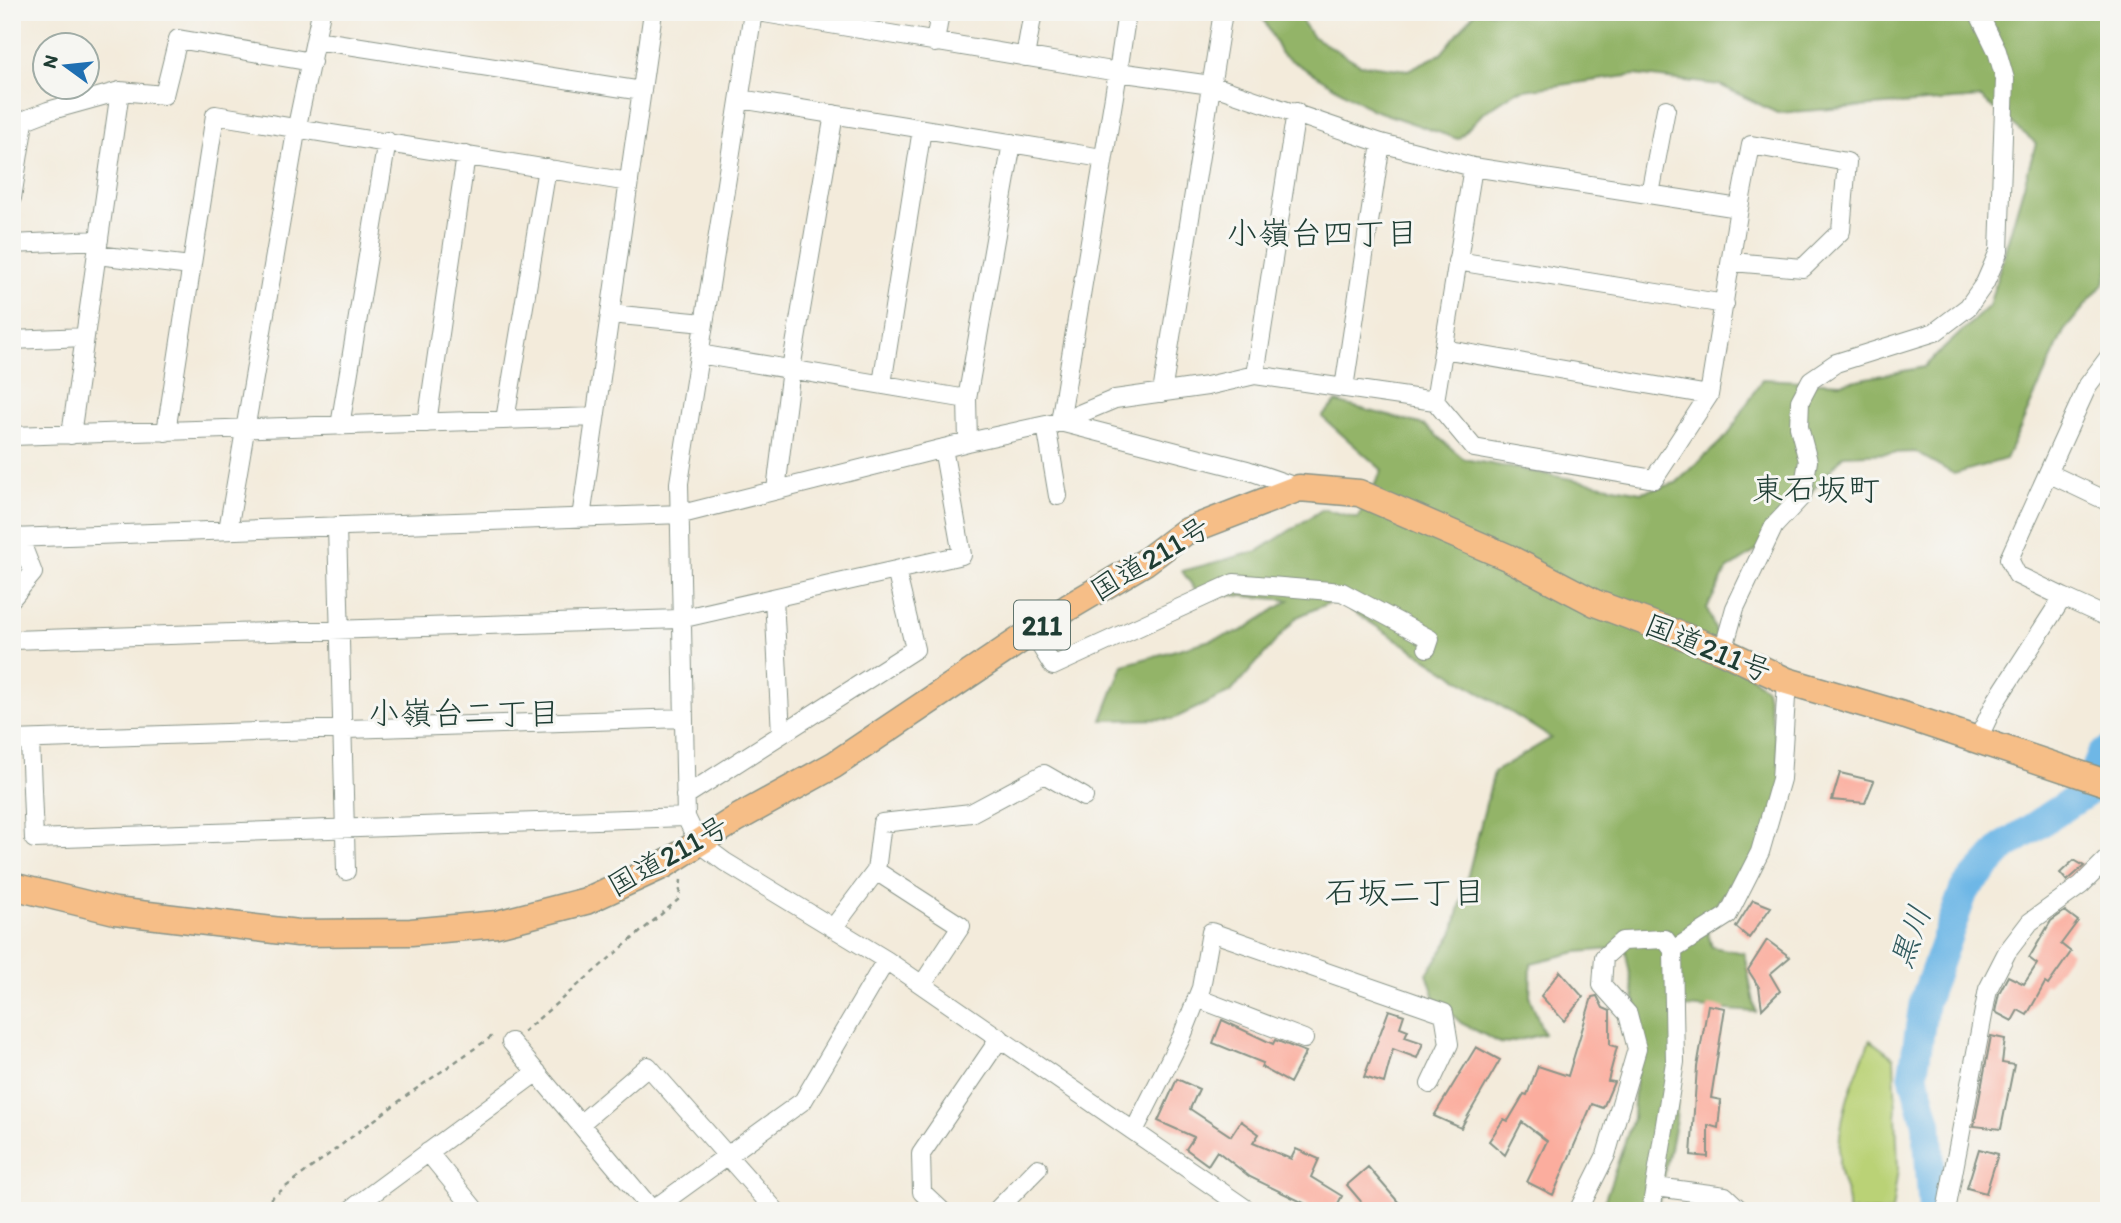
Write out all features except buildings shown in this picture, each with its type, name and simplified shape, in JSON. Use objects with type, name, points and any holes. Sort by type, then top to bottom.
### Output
[{"type":"highway","name":"国道211号","points":[[12,886],[115,911],[298,933],[411,932],[497,924],[586,901],[664,864],[834,765],[1032,632],[1145,562],[1185,532],[1299,488],[1359,493],[1507,557],[1595,603],[1723,651],[1787,681],[2109,784]]},
{"type":"street","points":[[228,530],[297,126],[321,12]]},
{"type":"street","points":[[581,518],[653,12]]},
{"type":"street","points":[[1249,1211],[886,960],[690,847],[685,796],[680,619],[682,514],[679,483],[755,12],[846,20],[935,43],[1212,85],[1381,143],[1473,167],[1740,208]]},
{"type":"street","points":[[935,43],[940,12]]},
{"type":"street","points":[[1025,57],[1033,12]]},
{"type":"street","points":[[1058,496],[1053,424],[1127,12]]},
{"type":"street","points":[[1162,393],[1223,12]]},
{"type":"street","points":[[1723,651],[1735,608],[1774,526],[1802,496],[1808,461],[1799,427],[1800,401],[1811,380],[1836,363],[1935,332],[1968,307],[1985,283],[1999,251],[2005,79],[1997,51],[1978,12]]},
{"type":"street","points":[[12,198],[18,124],[48,111],[120,90],[164,95],[178,39],[312,62]]},
{"type":"street","points":[[316,40],[642,91]]},
{"type":"street","points":[[71,435],[120,90]]},
{"type":"street","points":[[740,99],[1102,158]]},
{"type":"street","points":[[1650,194],[1666,109]]},
{"type":"street","points":[[1255,375],[1296,112]]},
{"type":"street","points":[[776,490],[792,369],[834,114]]},
{"type":"street","points":[[166,432],[215,115],[297,126],[629,182]]},
{"type":"street","points":[[882,384],[922,129]]},
{"type":"street","points":[[340,426],[387,141]]},
{"type":"street","points":[[968,442],[967,399],[1012,143]]},
{"type":"street","points":[[1344,388],[1381,143]]},
{"type":"street","points":[[12,598],[33,573],[16,538],[682,514],[943,448],[1053,424],[1115,399],[1207,386],[1255,375],[1435,401],[1474,448],[1654,479],[1709,395],[1725,304],[1731,262],[1751,145],[1847,162],[1842,231],[1803,268],[1731,262]]},
{"type":"street","points":[[427,423],[466,155]]},
{"type":"street","points":[[1435,401],[1473,167]]},
{"type":"street","points":[[505,420],[547,168]]},
{"type":"street","points":[[12,244],[98,247],[191,266]]},
{"type":"street","points":[[1457,261],[1725,304]]},
{"type":"street","points":[[610,314],[704,323]]},
{"type":"street","points":[[12,340],[85,337]]},
{"type":"street","points":[[1443,349],[1709,395]]},
{"type":"street","points":[[699,354],[967,399]]},
{"type":"street","points":[[2109,357],[2092,379],[2009,559],[2017,575],[2109,618]]},
{"type":"street","points":[[2092,379],[2109,388]]},
{"type":"street","points":[[12,436],[595,416]]},
{"type":"street","points":[[1053,424],[1247,470],[1299,488]]},
{"type":"street","points":[[12,640],[680,619],[962,555],[943,448]]},
{"type":"street","points":[[2048,473],[2109,502]]},
{"type":"street","points":[[337,527],[346,872]]},
{"type":"street","points":[[685,796],[915,649],[896,570]]},
{"type":"street","points":[[1032,632],[1053,666],[1234,583],[1342,592],[1430,639],[1426,648]]},
{"type":"street","points":[[1977,741],[1996,701],[2063,597]]},
{"type":"street","points":[[774,598],[781,734]]},
{"type":"street","points":[[1673,950],[1728,915],[1760,852],[1781,779],[1787,681]]},
{"type":"street","points":[[684,718],[21,740],[34,839],[686,817]]},
{"type":"street","points":[[833,928],[876,872],[882,823],[971,813],[1044,774],[1084,797]]},
{"type":"street","points":[[1945,1211],[1988,989],[2007,952],[2030,922],[2081,885],[2109,857]]},
{"type":"street","points":[[876,872],[961,926],[922,985]]},
{"type":"street","points":[[1134,1131],[1182,1035],[1196,998],[1211,932],[1444,1013],[1449,1044],[1430,1084]]},
{"type":"street","points":[[1578,1211],[1606,1155],[1637,1049],[1628,1014],[1602,985],[1604,957],[1622,941],[1665,939],[1673,950],[1675,1062],[1651,1211]]},
{"type":"street","points":[[511,1042],[652,1210],[803,1101],[886,960]]},
{"type":"street","points":[[1196,998],[1304,1039]]},
{"type":"street","points":[[942,1211],[922,1192],[921,1154],[1000,1038]]},
{"type":"street","points":[[580,1124],[648,1066],[776,1211]]},
{"type":"street","points":[[349,1211],[537,1072]]},
{"type":"street","points":[[428,1152],[476,1211]]},
{"type":"street","points":[[996,1211],[1038,1168]]},
{"type":"street","points":[[1656,1187],[1725,1196],[1741,1211]]},
{"type":"path","points":[[254,1211],[406,1096],[500,1031],[511,1042],[679,899],[690,847]]},
{"type":"green space","points":[[1260,12],[1296,12],[1312,36],[1360,64],[1408,70],[1441,54],[1475,12],[2109,12],[2109,52],[2103,90],[2109,137],[2109,269],[2104,283],[2064,331],[2006,459],[1954,474],[1915,452],[1844,455],[1762,547],[1727,570],[1707,608],[1723,651],[1766,689],[1784,783],[1763,846],[1704,920],[1712,947],[1744,953],[1756,1012],[1684,1007],[1676,1119],[1657,1211],[1601,1211],[1633,1118],[1639,1021],[1625,948],[1577,952],[1531,963],[1530,998],[1544,1034],[1502,1044],[1461,1023],[1435,998],[1427,974],[1453,934],[1494,772],[1551,738],[1335,600],[1297,617],[1231,692],[1173,719],[1102,720],[1123,665],[1242,631],[1289,600],[1197,592],[1182,571],[1258,551],[1323,509],[1358,518],[1382,470],[1322,417],[1336,402],[1424,425],[1464,459],[1641,492],[1676,483],[1728,435],[1762,379],[1841,383],[1924,367],[1989,306],[2036,143],[1981,98],[1777,113],[1720,85],[1635,75],[1517,91],[1483,113],[1458,139],[1371,109],[1281,54]]},
{"type":"green space","points":[[1870,1040],[1894,1058],[1898,1169],[1892,1211],[1848,1211],[1839,1169],[1841,1130],[1852,1085]]},
{"type":"waterway","name":"黒川","points":[[1933,1211],[1927,1123],[1913,1074],[1924,1002],[1964,890],[2005,846],[2087,792],[2102,755],[2109,751]]},
{"type":"district","name":"小嶺台四丁目","points":[[1322,233]]},
{"type":"district","name":"東石坂町","points":[[1816,489]]},
{"type":"district","name":"小嶺台二丁目","points":[[464,713]]},
{"type":"district","name":"石坂二丁目","points":[[1405,892]]}]
